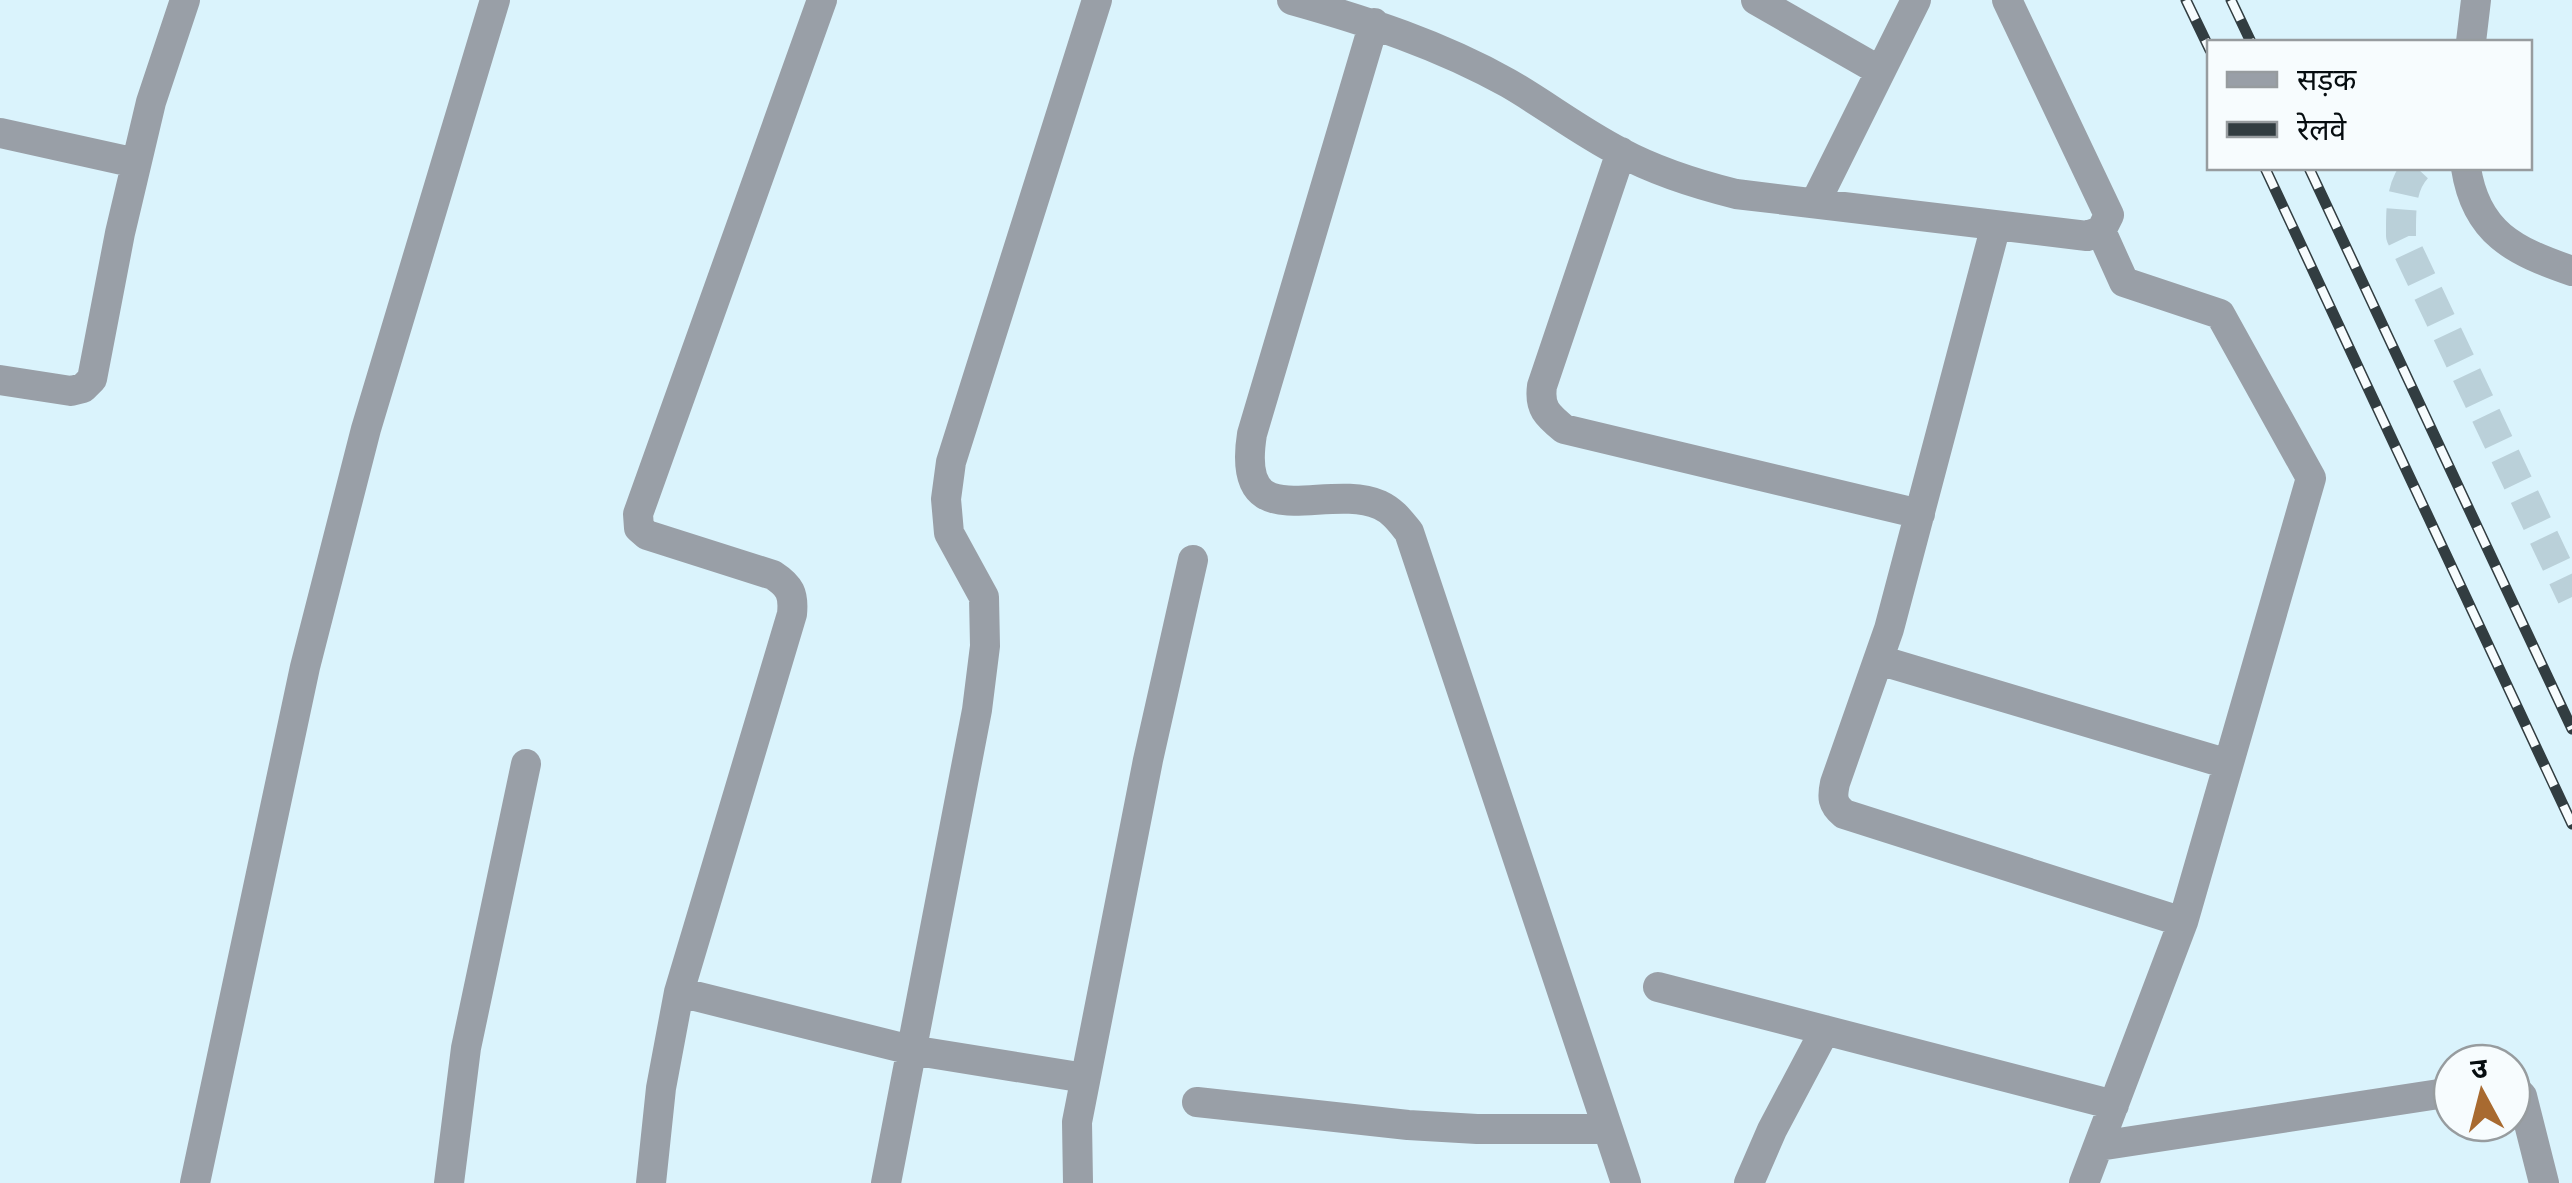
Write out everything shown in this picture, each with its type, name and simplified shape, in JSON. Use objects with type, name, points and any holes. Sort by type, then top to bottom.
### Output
[{"type":"street","points":[[0,380],[71,390],[83,388],[92,379],[136,163],[151,102],[185,0]]},
{"type":"street","points":[[195,1183],[304,666],[366,429],[495,0]]},
{"type":"street","points":[[651,1183],[661,1088],[679,992],[794,598],[787,584],[773,575],[647,535],[639,528],[638,514],[822,0]]},
{"type":"street","points":[[886,1183],[985,646],[984,597],[950,534],[946,499],[951,462],[1097,0]]},
{"type":"street","points":[[1292,0],[1374,23],[1441,50],[1506,82],[1620,152],[1686,182],[1736,194],[2087,236],[2101,231],[2109,215],[2007,0]]},
{"type":"street","points":[[1756,0],[1880,71]]},
{"type":"street","points":[[1815,203],[1916,0]]},
{"type":"street","points":[[2472,40],[2476,0]]},
{"type":"street","points":[[1374,23],[1252,434],[1248,462],[1252,480],[1263,495],[1281,502],[1355,499],[1376,503],[1392,512],[1408,532],[1626,1183]]},
{"type":"street","points":[[0,134],[136,163]]},
{"type":"street","points":[[1620,152],[1542,386],[1540,401],[1544,412],[1564,429],[1920,514]]},
{"type":"street","points":[[2466,170],[2471,197],[2496,234],[2532,257],[2572,271]]},
{"type":"street","points":[[1996,225],[1879,660],[1832,796],[1835,806],[1844,814],[2183,922]]},
{"type":"street","points":[[2084,1183],[2183,922],[2311,478],[2220,314],[2124,282],[2101,231]]},
{"type":"street","points":[[1078,1183],[1077,1122],[1085,1078],[1148,760],[1194,560]]},
{"type":"street","points":[[1879,660],[2228,764]]},
{"type":"street","points":[[449,1183],[466,1048],[526,764]]},
{"type":"street","points":[[1658,988],[2114,1105]]},
{"type":"street","points":[[679,992],[911,1050],[1085,1078]]},
{"type":"street","points":[[1749,1183],[1825,1030]]},
{"type":"street","points":[[2098,1146],[2432,1095]]},
{"type":"street","points":[[1197,1102],[1408,1125],[1608,1129]]},
{"type":"street","points":[[2532,1136],[2544,1183]]},
{"type":"tunnel","points":[[2415,170],[2404,191],[2401,236],[2572,597]]},
{"type":"railway","points":[[2186,0],[2207,44]]},
{"type":"railway","points":[[2231,0],[2250,40]]},
{"type":"railway","points":[[2266,170],[2572,824]]},
{"type":"railway","points":[[2310,170],[2572,729]]}]
